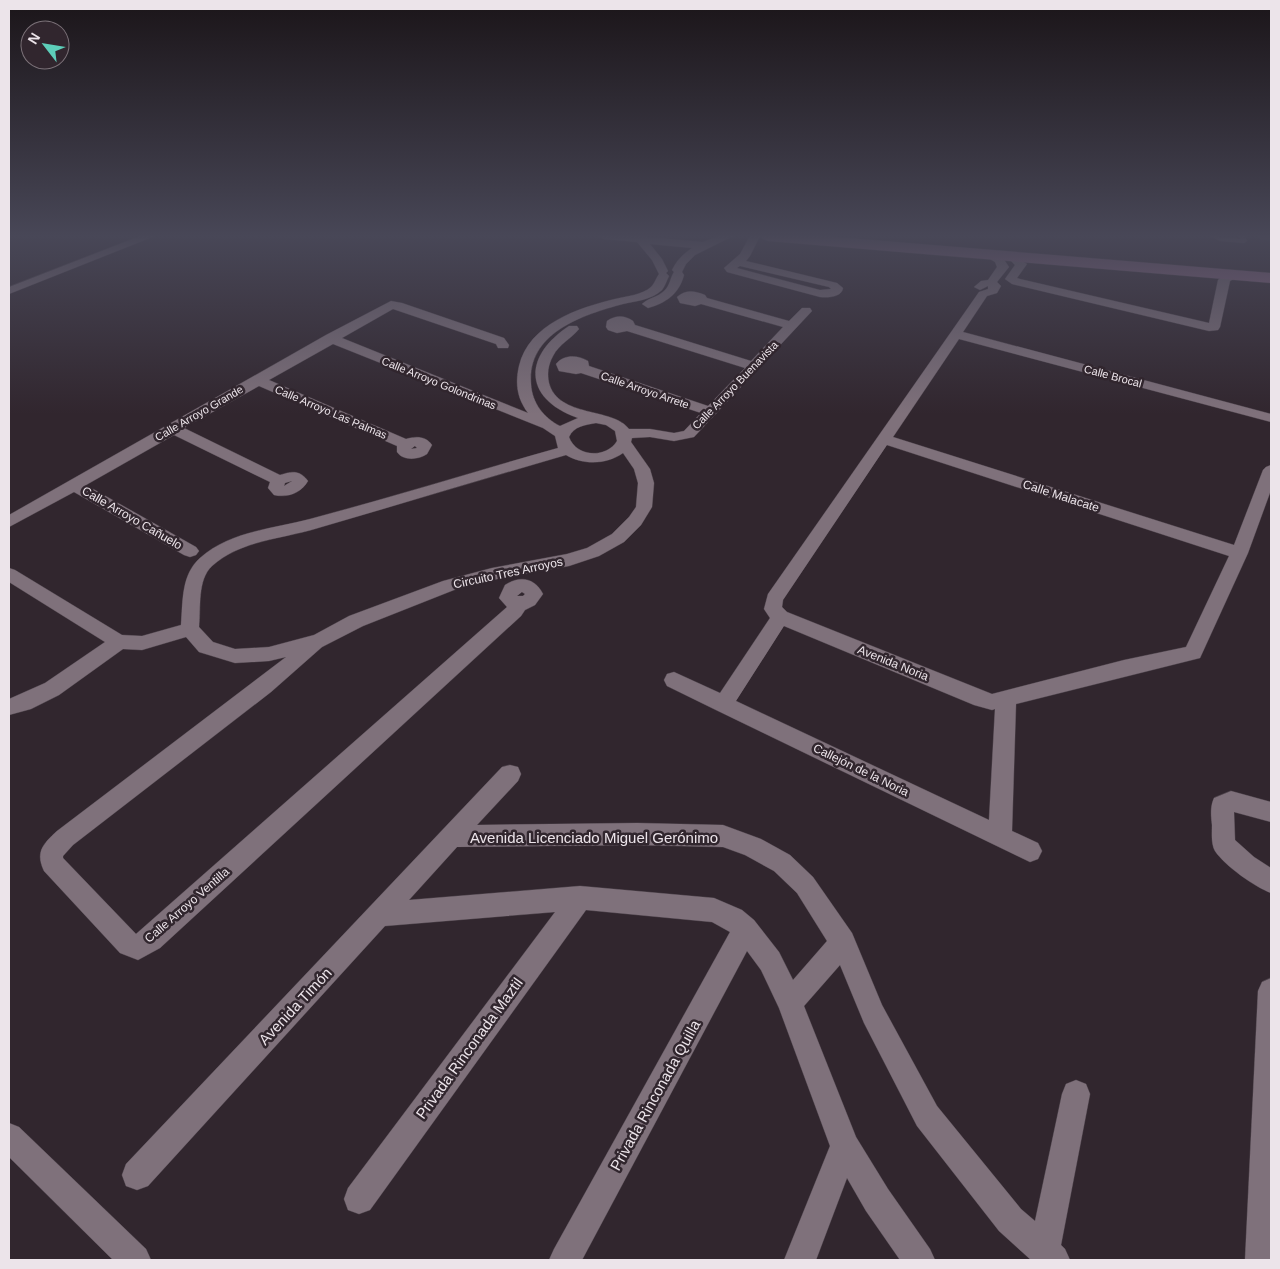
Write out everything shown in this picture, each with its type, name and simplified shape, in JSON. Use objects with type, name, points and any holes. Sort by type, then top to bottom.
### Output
[{"type":"street","points":[[624,439],[611,454],[579,456],[530,406],[523,381],[524,362],[532,347],[545,334],[564,322],[587,311],[642,295]]},
{"type":"street","name":"Circuito Tres Arroyos","points":[[236,656],[269,654],[319,641],[356,621],[449,585],[492,574],[569,560],[593,552],[618,538],[635,521],[644,507],[646,483],[642,469],[624,439],[619,426],[611,422],[575,413],[558,404],[546,393],[541,376],[545,357],[553,344],[567,333],[584,322],[605,314],[648,304],[665,295]]},
{"type":"street","points":[[723,704],[780,617],[773,609],[774,599],[982,295]]},
{"type":"street","points":[[1075,295],[1212,328],[1220,295]]},
{"type":"street","points":[[700,300],[792,326]]},
{"type":"street","name":"Calle Arroyo Grande","points":[[9,522],[391,305],[500,341],[514,349]]},
{"type":"street","name":"Calle Arroyo Buenavista","points":[[624,439],[650,433],[683,437],[689,434],[806,311]]},
{"type":"street","points":[[628,327],[753,366]]},
{"type":"street","name":"Calle Brocal","points":[[956,334],[1271,418]]},
{"type":"street","name":"Calle Arroyo Golondrinas","points":[[330,338],[549,426]]},
{"type":"street","name":"Calle Arroyo Arrete","points":[[581,368],[709,411]]},
{"type":"street","name":"Calle Arroyo Las Palmas","points":[[257,380],[406,444]]},
{"type":"street","points":[[500,407],[516,404],[526,397]]},
{"type":"street","points":[[9,574],[119,642],[142,643],[190,629],[194,577],[206,562],[224,550],[248,539],[310,525],[564,442],[575,423],[596,419]]},
{"type":"street","points":[[172,428],[279,480]]},
{"type":"street","name":"Calle Malacate","points":[[884,440],[1239,553]]},
{"type":"street","name":"Avenida Noria","points":[[780,617],[992,702],[1124,668],[1193,653],[1239,553],[1271,470]]},
{"type":"street","name":"Calle Arroyo Cañuelo","points":[[74,485],[190,551]]},
{"type":"street","name":"Calle Arroyo Ventilla","points":[[319,641],[264,686],[65,838],[51,852],[52,863],[129,944],[138,947],[151,939],[515,611],[518,604]]},
{"type":"street","name":"Circuito Tres Arroyos","points":[[190,629],[206,646],[236,656],[252,664],[260,674],[264,686]]},
{"type":"street","points":[[9,707],[26,704],[40,696],[119,642]]},
{"type":"street","name":"Callejón de la Noria","points":[[674,680],[1030,851]]},
{"type":"street","points":[[1000,837],[1006,698]]},
{"type":"street","name":"Avenida Timón","points":[[137,1175],[510,774]]},
{"type":"street","points":[[1271,812],[1231,801],[1222,805],[1224,844],[1246,865],[1271,882]]},
{"type":"street","name":"Avenida Licenciado Miguel Gerónimo","points":[[453,836],[637,834],[723,836],[753,847],[782,864],[805,885],[843,942],[874,1014],[927,1116],[1010,1220],[1049,1256]]},
{"type":"street","points":[[380,914],[580,898],[714,910],[733,919],[745,929],[770,961],[790,1003],[844,1146],[877,1200],[919,1260]]},
{"type":"street","name":"Privada Rinconada Maztil","points":[[359,1199],[580,898]]},
{"type":"street","name":"Privada Rinconada Quilla","points":[[565,1260],[745,929]]},
{"type":"street","points":[[790,1003],[843,942]]},
{"type":"street","points":[[1261,1260],[1271,991]]},
{"type":"street","points":[[1049,1256],[1076,1094]]},
{"type":"street","points":[[9,1137],[134,1260]]},
{"type":"street","points":[[800,1260],[844,1146]]}]
